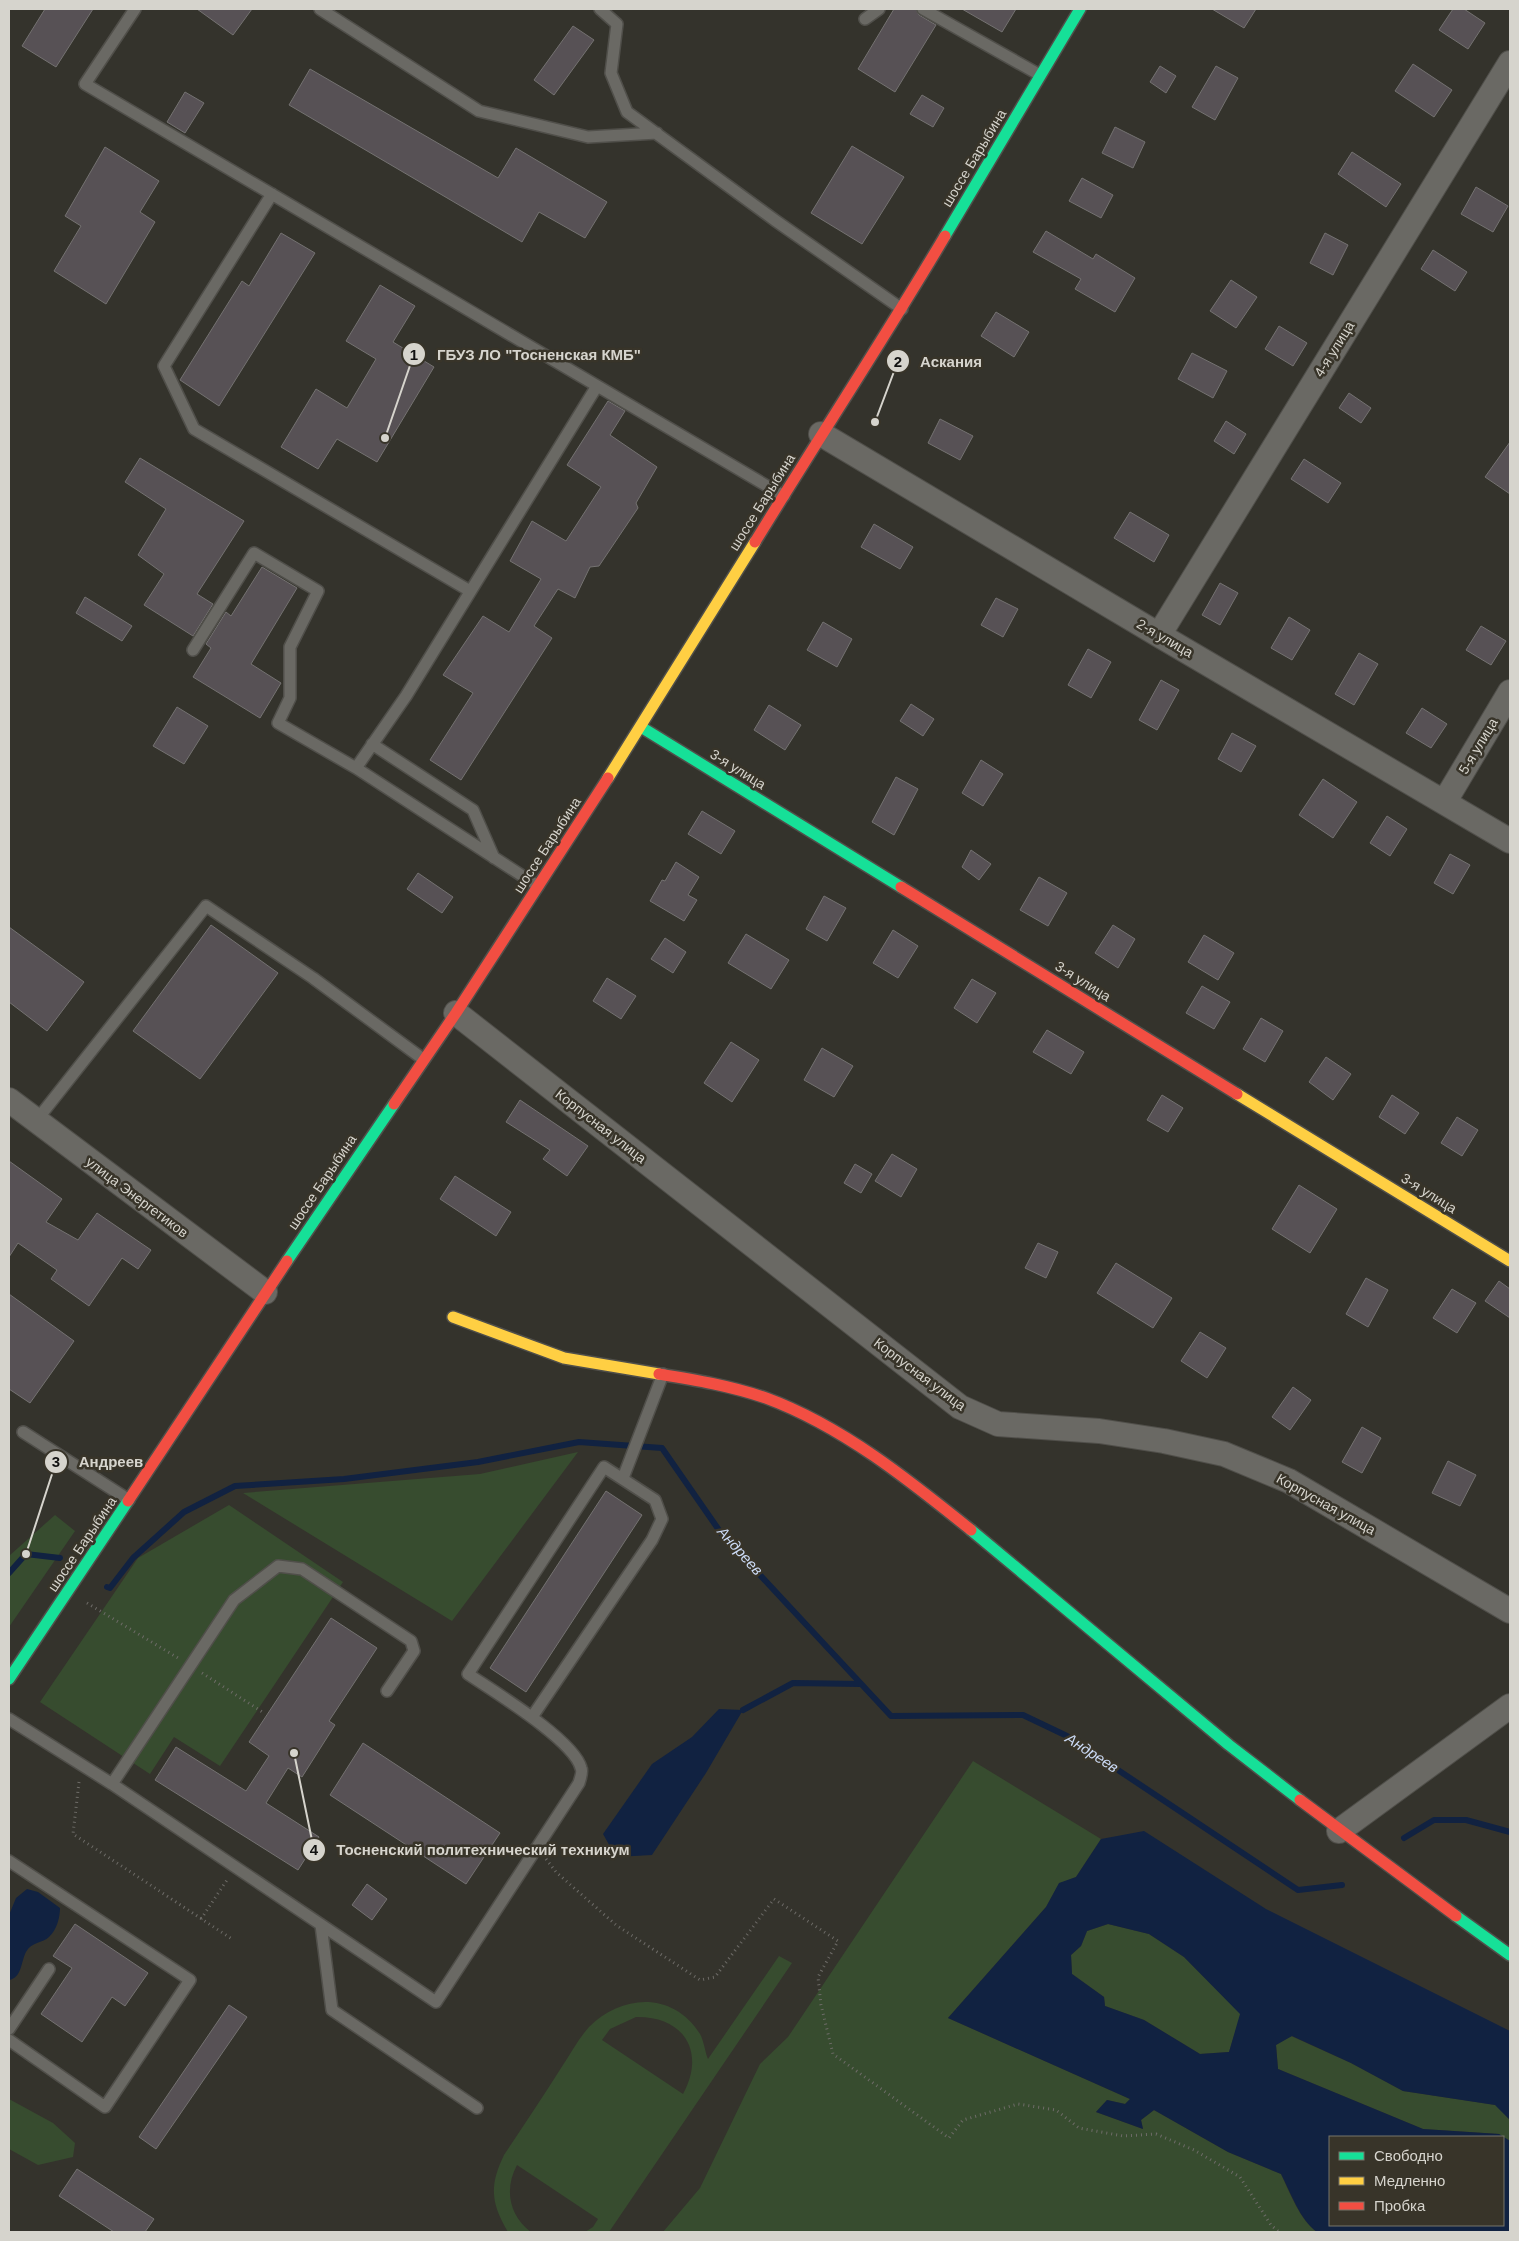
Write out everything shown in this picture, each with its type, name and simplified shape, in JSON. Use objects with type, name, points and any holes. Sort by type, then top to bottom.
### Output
[{"type":"street","name":"шоссе Барыбина","points":[[9,1679],[130,1500],[265,1292],[456,1013],[641,727],[821,434],[902,308],[1080,9]]},
{"type":"street","name":"4-я улица","points":[[1159,635],[1510,63]]},
{"type":"street","name":"2-я улица","points":[[821,434],[1510,841]]},
{"type":"street","name":"5-я улица","points":[[1445,801],[1510,692]]},
{"type":"street","name":"3-я улица","points":[[641,727],[1510,1261]]},
{"type":"street","name":"Корпусная улица","points":[[456,1013],[960,1407],[998,1424],[1099,1431],[1164,1441],[1224,1454],[1289,1481],[1510,1611]]},
{"type":"street","name":"улица Энергетиков","points":[[9,1100],[265,1292]]},
{"type":"street","points":[[453,1317],[564,1358],[728,1386],[768,1399],[815,1421],[870,1453],[942,1506],[1229,1745],[1339,1830],[1510,1955]]},
{"type":"street","points":[[1339,1830],[1510,1706]]},
{"type":"lane","points":[[135,9],[85,84],[784,496]]},
{"type":"lane","points":[[320,9],[479,111],[588,137],[656,133]]},
{"type":"lane","points":[[600,9],[617,24],[611,73],[627,112],[776,221],[902,308]]},
{"type":"lane","points":[[865,19],[879,9]]},
{"type":"lane","points":[[923,9],[1040,75]]},
{"type":"lane","points":[[272,194],[164,366],[194,429],[470,591]]},
{"type":"lane","points":[[356,768],[406,696],[597,386]]},
{"type":"lane","points":[[193,650],[254,553],[318,591],[290,647],[290,698],[278,723],[356,768],[538,886]]},
{"type":"lane","points":[[372,744],[473,810],[494,858]]},
{"type":"lane","points":[[36,1121],[206,906],[313,978],[423,1059]]},
{"type":"lane","points":[[623,1478],[664,1374]]},
{"type":"lane","points":[[23,1432],[130,1500]]},
{"type":"lane","points":[[9,1719],[82,1764],[436,2002],[580,1783],[582,1769],[573,1753],[532,1717],[468,1674],[604,1467],[655,1500],[662,1518],[652,1540],[532,1717]]},
{"type":"lane","points":[[112,1784],[234,1600],[278,1566],[302,1569],[411,1641],[414,1651],[388,1691]]},
{"type":"lane","points":[[9,1861],[190,1980],[105,2107],[9,2040]]},
{"type":"lane","points":[[321,1925],[332,2010],[477,2108]]},
{"type":"lane","points":[[9,2029],[50,1969]]},
{"type":"path","points":[[80,1609],[85,1602],[264,1712]]},
{"type":"path","points":[[82,1764],[72,1834],[232,1939]]},
{"type":"path","points":[[537,1847],[556,1872],[616,1925],[700,1980],[715,1977],[774,1899],[838,1941],[818,1977],[821,2004],[833,2054],[949,2138],[963,2120],[1018,2104],[1056,2110],[1079,2128],[1123,2136],[1156,2134],[1194,2150],[1240,2177],[1271,2225],[1279,2232]]},
{"type":"path","points":[[201,1918],[235,1867]]},
{"type":"green space","points":[[578,1452],[452,1621],[243,1493],[480,1474]]},
{"type":"green space","points":[[229,1505],[343,1582],[220,1766],[174,1737],[150,1774],[40,1702],[138,1558]]},
{"type":"green space","points":[[55,1515],[75,1531],[9,1627],[9,1556]]},
{"type":"green space","points":[[973,1761],[1101,1839],[1076,1877],[1059,1884],[1046,1907],[948,2018],[1130,2099],[1125,2104],[1107,2100],[1096,2112],[1143,2129],[1141,2120],[1154,2110],[1228,2152],[1281,2174],[1305,2221],[1317,2232],[663,2232],[700,2188],[760,2064],[788,2037]]},
{"type":"green space","points":[[1108,1924],[1149,1934],[1184,1957],[1241,2014],[1229,2052],[1200,2054],[1144,2020],[1105,2006],[1104,1997],[1072,1974],[1071,1955],[1081,1946],[1087,1931]]},
{"type":"green space","points":[[779,1956],[792,1963],[609,2232],[585,2232],[593,2227],[598,2219],[517,2165],[511,2183],[511,2202],[518,2218],[531,2232],[508,2232],[495,2203],[494,2185],[499,2166],[504,2155],[589,2027],[602,2016],[616,2008],[632,2003],[662,2004],[676,2010],[689,2020],[703,2040],[708,2059]],"holes":[[[636,2017],[653,2018],[667,2023],[678,2030],[686,2039],[691,2051],[690,2079],[683,2094],[602,2040],[610,2029]]]},
{"type":"green space","points":[[1291,2036],[1351,2063],[1403,2091],[1496,2105],[1510,2120],[1510,2141],[1499,2134],[1423,2129],[1278,2069],[1276,2045]]},
{"type":"green space","points":[[9,2099],[53,2123],[75,2143],[73,2157],[38,2165],[9,2149]]},
{"type":"water","points":[[719,1709],[743,1710],[706,1773],[652,1855],[616,1857],[603,1834],[652,1764],[692,1737]]},
{"type":"water","points":[[1144,1831],[1266,1909],[1510,2031],[1510,2120],[1495,2105],[1403,2091],[1351,2063],[1292,2036],[1276,2045],[1278,2069],[1423,2129],[1499,2134],[1502,2136],[1329,2136],[1329,2226],[1504,2226],[1504,2137],[1510,2141],[1510,2232],[1317,2232],[1301,2213],[1281,2174],[1228,2152],[1154,2110],[1141,2120],[1143,2129],[1096,2112],[1107,2100],[1125,2104],[1130,2099],[948,2018],[1046,1907],[1059,1883],[1076,1877],[1101,1839]],"holes":[[[1108,1924],[1149,1934],[1184,1957],[1240,2014],[1229,2052],[1200,2054],[1144,2020],[1105,2006],[1104,1997],[1072,1974],[1071,1955],[1081,1946],[1087,1931]]]},
{"type":"water","points":[[27,1889],[38,1892],[60,1908],[59,1919],[49,1937],[28,1949],[19,1973],[9,1980],[9,1915],[16,1898]]},
{"type":"building","points":[[45,9],[93,9],[56,67],[22,46]]},
{"type":"building","points":[[197,9],[252,9],[233,35]]},
{"type":"building","points":[[894,9],[916,9],[919,15],[936,25],[895,92],[858,69]]},
{"type":"building","points":[[962,9],[1016,9],[1002,32]]},
{"type":"building","points":[[1212,9],[1256,9],[1244,28]]},
{"type":"building","points":[[1453,9],[1464,9],[1485,23],[1468,49],[1439,30]]},
{"type":"building","points":[[573,26],[594,40],[554,95],[534,80]]},
{"type":"building","points":[[1413,64],[1452,90],[1434,117],[1395,91]]},
{"type":"building","points":[[1160,66],[1176,76],[1166,93],[1150,82]]},
{"type":"building","points":[[1216,66],[1238,78],[1215,120],[1192,107]]},
{"type":"building","points":[[310,69],[498,178],[516,148],[607,202],[585,238],[539,212],[522,242],[289,105]]},
{"type":"building","points":[[185,92],[204,103],[185,133],[167,122]]},
{"type":"building","points":[[922,95],[944,108],[933,127],[910,114]]},
{"type":"building","points":[[1115,127],[1145,142],[1133,168],[1102,153]]},
{"type":"building","points":[[852,146],[904,177],[862,244],[811,213]]},
{"type":"building","points":[[105,147],[159,181],[140,212],[155,222],[106,304],[54,271],[81,226],[65,216]]},
{"type":"building","points":[[1352,152],[1401,184],[1386,207],[1338,174]]},
{"type":"building","points":[[1082,178],[1113,195],[1101,218],[1069,201]]},
{"type":"building","points":[[1476,187],[1508,206],[1493,232],[1461,214]]},
{"type":"building","points":[[1046,231],[1093,259],[1096,254],[1135,278],[1115,312],[1075,289],[1081,279],[1033,252]]},
{"type":"building","points":[[281,233],[315,253],[219,406],[180,380],[242,281],[249,286]]},
{"type":"building","points":[[1325,233],[1348,245],[1333,275],[1310,263]]},
{"type":"building","points":[[1433,250],[1467,272],[1455,291],[1421,269]]},
{"type":"building","points":[[1231,280],[1257,297],[1236,328],[1210,311]]},
{"type":"building","points":[[380,285],[415,306],[393,342],[434,367],[377,462],[337,439],[318,469],[281,447],[316,389],[347,408],[376,359],[346,341]]},
{"type":"building","points":[[996,312],[1029,332],[1014,357],[981,336]]},
{"type":"building","points":[[1279,326],[1307,343],[1293,366],[1265,349]]},
{"type":"building","points":[[1192,353],[1227,371],[1213,398],[1178,379]]},
{"type":"building","points":[[1349,393],[1371,408],[1361,423],[1339,408]]},
{"type":"building","points":[[608,401],[625,411],[610,435],[657,467],[636,503],[638,508],[599,566],[590,567],[575,598],[558,589],[534,626],[552,638],[461,780],[430,760],[473,693],[443,675],[483,616],[509,632],[541,579],[510,561],[532,521],[566,541],[601,487],[567,465]]},
{"type":"building","points":[[940,419],[973,436],[960,460],[928,443]]},
{"type":"building","points":[[1226,421],[1246,434],[1234,454],[1214,441]]},
{"type":"building","points":[[1510,442],[1510,494],[1485,477]]},
{"type":"building","points":[[140,458],[244,521],[197,594],[213,604],[193,636],[144,605],[164,574],[138,555],[166,509],[125,482]]},
{"type":"building","points":[[1304,459],[1341,483],[1328,503],[1291,479]]},
{"type":"building","points":[[1130,512],[1169,535],[1154,562],[1114,538]]},
{"type":"building","points":[[874,524],[913,547],[900,569],[861,547]]},
{"type":"building","points":[[262,567],[297,588],[251,664],[281,683],[260,718],[193,677],[211,648],[206,644],[226,612],[231,616]]},
{"type":"building","points":[[1220,583],[1238,593],[1220,625],[1202,615]]},
{"type":"building","points":[[85,597],[132,626],[122,641],[76,613]]},
{"type":"building","points":[[996,598],[1018,609],[1003,637],[981,625]]},
{"type":"building","points":[[1289,617],[1310,630],[1292,660],[1271,648]]},
{"type":"building","points":[[823,622],[852,639],[837,667],[807,650]]},
{"type":"building","points":[[1481,626],[1506,641],[1491,665],[1466,650]]},
{"type":"building","points":[[1088,649],[1111,662],[1091,698],[1068,685]]},
{"type":"building","points":[[1359,653],[1378,664],[1354,705],[1335,694]]},
{"type":"building","points":[[1161,680],[1179,690],[1157,730],[1139,720]]},
{"type":"building","points":[[911,704],[934,719],[923,736],[900,721]]},
{"type":"building","points":[[769,705],[801,725],[785,750],[754,730]]},
{"type":"building","points":[[177,707],[208,726],[184,764],[153,746]]},
{"type":"building","points":[[1422,708],[1447,724],[1431,748],[1406,733]]},
{"type":"building","points":[[1232,733],[1256,746],[1241,772],[1218,759]]},
{"type":"building","points":[[981,760],[1003,774],[983,806],[962,793]]},
{"type":"building","points":[[896,777],[918,789],[894,835],[872,822]]},
{"type":"building","points":[[1323,779],[1357,802],[1333,838],[1299,815]]},
{"type":"building","points":[[702,811],[735,831],[721,854],[688,834]]},
{"type":"building","points":[[1387,816],[1407,829],[1390,856],[1370,843]]},
{"type":"building","points":[[971,850],[991,864],[979,880],[962,867]]},
{"type":"building","points":[[1450,854],[1470,865],[1453,894],[1434,883]]},
{"type":"building","points":[[676,862],[699,877],[688,895],[697,900],[684,921],[650,901],[662,880],[665,881]]},
{"type":"building","points":[[418,873],[453,897],[442,913],[407,889]]},
{"type":"building","points":[[1039,877],[1067,893],[1048,926],[1020,910]]},
{"type":"building","points":[[824,896],[846,908],[827,941],[806,929]]},
{"type":"building","points":[[211,925],[278,973],[200,1079],[133,1031]]},
{"type":"building","points":[[1113,925],[1135,939],[1118,968],[1095,953]]},
{"type":"building","points":[[9,927],[84,982],[47,1031],[9,1002]]},
{"type":"building","points":[[893,930],[918,946],[898,978],[873,963]]},
{"type":"building","points":[[746,934],[789,960],[771,989],[728,963]]},
{"type":"building","points":[[1204,935],[1234,953],[1218,980],[1188,962]]},
{"type":"building","points":[[665,938],[686,952],[673,973],[651,959]]},
{"type":"building","points":[[607,978],[636,996],[621,1019],[593,1001]]},
{"type":"building","points":[[972,979],[996,993],[977,1023],[954,1008]]},
{"type":"building","points":[[1202,986],[1230,1002],[1214,1029],[1186,1013]]},
{"type":"building","points":[[1261,1018],[1283,1031],[1265,1062],[1243,1049]]},
{"type":"building","points":[[1047,1030],[1084,1052],[1071,1074],[1033,1052]]},
{"type":"building","points":[[731,1042],[759,1060],[732,1102],[704,1083]]},
{"type":"building","points":[[822,1048],[853,1066],[834,1097],[804,1080]]},
{"type":"building","points":[[1326,1057],[1351,1074],[1333,1100],[1309,1082]]},
{"type":"building","points":[[1162,1095],[1183,1108],[1168,1132],[1147,1120]]},
{"type":"building","points":[[1392,1095],[1419,1113],[1405,1134],[1379,1117]]},
{"type":"building","points":[[520,1100],[588,1146],[567,1176],[543,1159],[550,1150],[506,1122]]},
{"type":"building","points":[[1457,1117],[1478,1130],[1462,1156],[1441,1143]]},
{"type":"building","points":[[892,1154],[917,1169],[901,1197],[875,1181]]},
{"type":"building","points":[[9,1161],[62,1199],[46,1222],[78,1240],[97,1213],[151,1250],[138,1269],[122,1258],[89,1306],[51,1279],[57,1270],[18,1243],[9,1257]]},
{"type":"building","points":[[855,1164],[872,1174],[861,1193],[844,1183]]},
{"type":"building","points":[[455,1176],[511,1212],[496,1236],[440,1199]]},
{"type":"building","points":[[1299,1185],[1337,1209],[1310,1253],[1272,1229]]},
{"type":"building","points":[[1038,1243],[1058,1252],[1046,1278],[1025,1268]]},
{"type":"building","points":[[1116,1263],[1172,1298],[1153,1328],[1097,1293]]},
{"type":"building","points":[[1366,1278],[1388,1290],[1368,1327],[1346,1314]]},
{"type":"building","points":[[1499,1281],[1510,1289],[1510,1318],[1485,1301]]},
{"type":"building","points":[[1452,1289],[1476,1303],[1457,1333],[1433,1318]]},
{"type":"building","points":[[9,1294],[74,1341],[30,1403],[9,1389]]},
{"type":"building","points":[[1200,1332],[1226,1348],[1207,1378],[1181,1361]]},
{"type":"building","points":[[1293,1387],[1311,1400],[1290,1430],[1272,1417]]},
{"type":"building","points":[[1362,1427],[1381,1438],[1362,1473],[1342,1462]]},
{"type":"building","points":[[1448,1461],[1476,1475],[1460,1506],[1432,1493]]},
{"type":"building","points":[[606,1491],[642,1515],[526,1692],[490,1668]]},
{"type":"building","points":[[331,1618],[377,1648],[329,1721],[335,1725],[302,1777],[288,1768],[266,1803],[319,1837],[298,1870],[155,1780],[176,1747],[246,1791],[269,1756],[249,1742]]},
{"type":"building","points":[[363,1743],[500,1833],[466,1884],[330,1795]]},
{"type":"building","points":[[367,1884],[387,1899],[372,1920],[352,1905]]},
{"type":"building","points":[[75,1924],[148,1973],[125,2006],[112,1997],[82,2042],[41,2014],[72,1968],[53,1956]]},
{"type":"building","points":[[229,2005],[247,2017],[156,2149],[139,2137]]},
{"type":"building","points":[[77,2169],[154,2219],[145,2232],[114,2232],[59,2196]]},
{"type":"waterway","name":"Андреев","points":[[107,1587],[110,1588],[133,1558],[184,1512],[235,1486],[344,1479],[478,1462],[579,1442],[662,1448],[721,1533],[891,1716],[1023,1715],[1067,1736],[1298,1890],[1342,1885]]},
{"type":"waterway","name":"Андреев","points":[[9,1573],[26,1554],[60,1558]]},
{"type":"waterway","points":[[743,1710],[793,1683],[861,1684]]},
{"type":"waterway","name":"Андреев","points":[[1404,1838],[1434,1820],[1466,1820],[1510,1832]]},
{"type":"traffic: fast","points":[[945,236],[1080,9]]},
{"type":"traffic: fast","points":[[641,727],[901,887]]},
{"type":"traffic: fast","points":[[287,1261],[394,1104]]},
{"type":"traffic: fast","points":[[9,1679],[128,1501]]},
{"type":"traffic: fast","points":[[971,1530],[1229,1745],[1300,1800]]},
{"type":"traffic: fast","points":[[1456,1916],[1510,1955]]},
{"type":"traffic: slow","points":[[608,778],[755,542]]},
{"type":"traffic: slow","points":[[1237,1094],[1510,1261]]},
{"type":"traffic: slow","points":[[453,1317],[564,1358],[659,1374]]},
{"type":"traffic: jam","points":[[755,542],[945,236]]},
{"type":"traffic: jam","points":[[394,1104],[456,1013],[608,778]]},
{"type":"traffic: jam","points":[[901,887],[1237,1094]]},
{"type":"traffic: jam","points":[[128,1501],[287,1261]]},
{"type":"traffic: jam","points":[[659,1374],[740,1390],[766,1398],[821,1423],[874,1456],[924,1492],[971,1530]]},
{"type":"traffic: jam","points":[[1300,1800],[1456,1916]]},
{"type":"place","name":"Аскания","points":[[875,422]]},
{"type":"place","name":"ГБУЗ ЛО \"Тосненская КМБ\"","points":[[385,438]]},
{"type":"place","name":"Андреев","points":[[26,1554]]},
{"type":"place","name":"Тосненский политехнический техникум","points":[[294,1753]]}]
